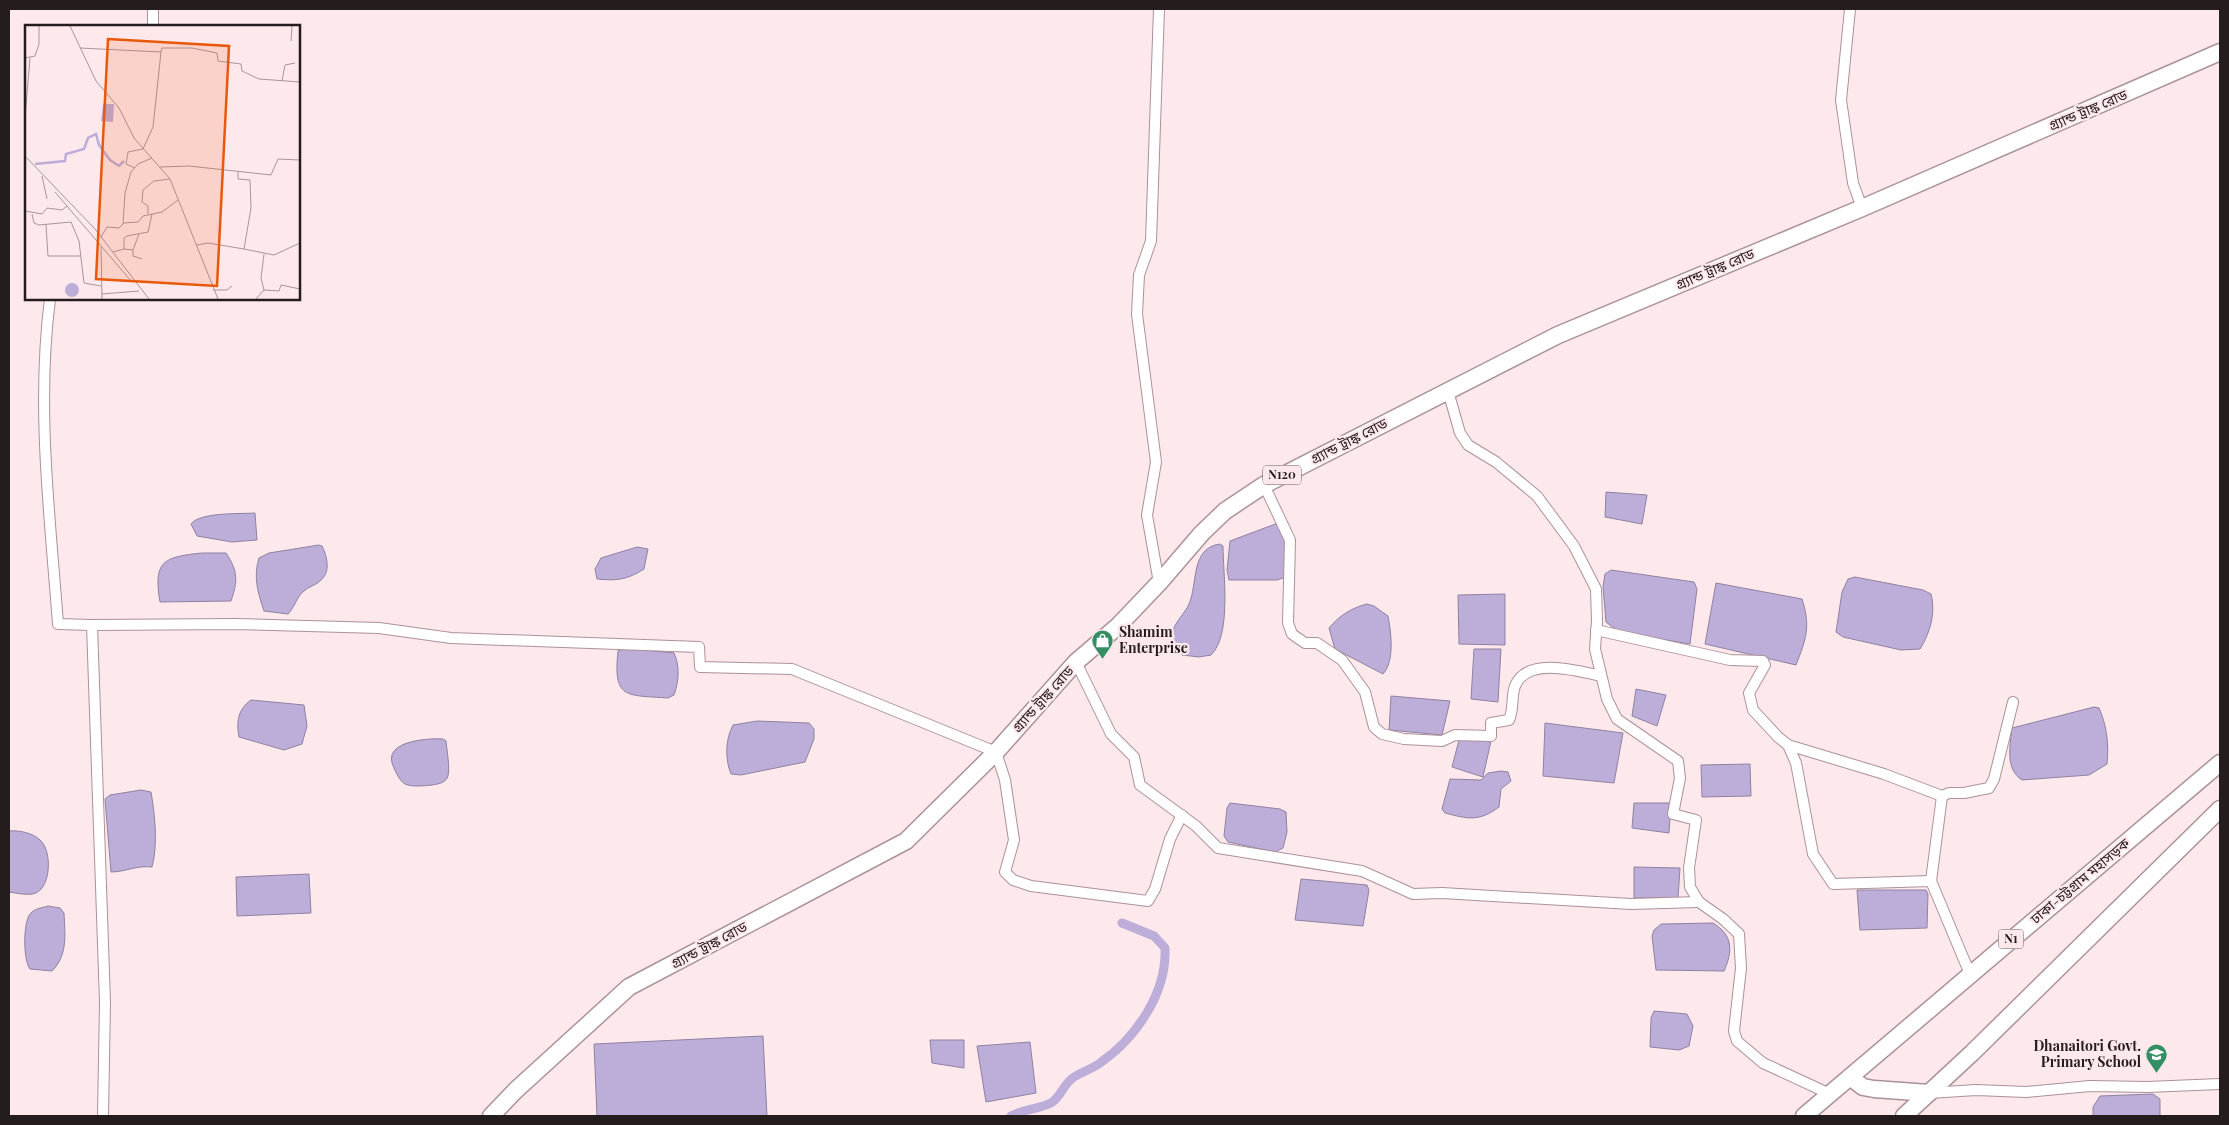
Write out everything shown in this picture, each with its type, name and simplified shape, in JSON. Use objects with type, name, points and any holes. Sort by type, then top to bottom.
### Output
[{"type":"highway","name":"গ্র্যান্ড ট্রাঙ্ক রোড","points":[[491,1116],[516,1090],[629,987],[906,841],[996,752],[1076,662],[1118,626],[1159,583],[1202,533],[1225,511],[1264,485],[1558,335],[1862,208],[2220,52]]},
{"type":"highway","name":"ঢাকা-চট্টগ্রাম মহাসড়ক","points":[[1804,1116],[2220,763]]},
{"type":"highway","points":[[1904,1116],[2220,810]]},
{"type":"highway","points":[[1850,1077],[1863,1087],[1929,1093]]},
{"type":"street","points":[[152,25],[153,9]]},
{"type":"street","points":[[1159,583],[1147,515],[1156,462],[1137,314],[1139,275],[1151,242],[1160,9]]},
{"type":"street","points":[[1850,9],[1841,100],[1853,183],[1862,208]]},
{"type":"street","points":[[50,300],[44,341],[44,436],[58,624],[236,624],[380,628],[451,638],[699,647],[700,667],[792,669],[996,752],[1005,780],[1014,840],[1005,872],[1013,880],[1031,886],[1148,901],[1155,889],[1170,839],[1182,816]]},
{"type":"street","points":[[1448,391],[1460,433],[1468,445],[1496,462],[1537,496],[1574,546],[1596,589],[1595,649],[1607,700],[1617,718],[1678,761],[1680,778],[1673,814],[1696,820],[1689,868],[1690,888],[1699,902],[1723,919],[1739,934],[1741,968],[1734,1031],[1737,1041],[1763,1063],[1830,1094]]},
{"type":"street","points":[[1264,485],[1290,540],[1288,623],[1292,634],[1305,643],[1317,643],[1342,660],[1365,692],[1374,727],[1382,734],[1404,739],[1442,741],[1455,735],[1491,736],[1490,722],[1509,720],[1516,685],[1525,674],[1538,668],[1559,668],[1600,676]]},
{"type":"street","points":[[92,625],[104,1002],[103,1116]]},
{"type":"street","points":[[1596,630],[1730,660],[1763,661],[1765,665],[1749,693],[1753,710],[1778,738],[1788,745],[1884,774],[1942,796]]},
{"type":"street","points":[[1076,662],[1111,734],[1134,757],[1140,785],[1196,826],[1218,848],[1362,871],[1413,894],[1442,893],[1631,904],[1699,902]]},
{"type":"street","points":[[1942,796],[1949,792],[1964,793],[1989,788],[1994,779],[2013,702]]},
{"type":"street","points":[[1788,745],[1796,763],[1813,854],[1833,884],[1931,881]]},
{"type":"street","points":[[1942,796],[1931,881],[1970,974]]},
{"type":"street","points":[[1929,1093],[1976,1090],[2026,1092],[2090,1086],[2147,1087],[2220,1084]]},
{"type":"shaded area","points":[[1606,492],[1647,495],[1642,524],[1605,517]]},
{"type":"shaded area","points":[[255,513],[257,540],[232,542],[197,536],[191,524],[203,517]]},
{"type":"shaded area","points":[[1278,523],[1286,539],[1286,577],[1277,580],[1229,580],[1227,570],[1230,541]]},
{"type":"shaded area","points":[[1220,544],[1223,546],[1225,603],[1222,633],[1218,646],[1211,655],[1199,657],[1182,655],[1174,641],[1174,628],[1192,596],[1199,559],[1210,547]]},
{"type":"shaded area","points":[[322,546],[327,559],[324,577],[302,593],[288,614],[264,611],[256,578],[259,558],[269,553]]},
{"type":"shaded area","points":[[637,547],[648,549],[644,569],[621,579],[597,579],[595,569],[601,558]]},
{"type":"shaded area","points":[[202,553],[226,553],[230,559],[236,576],[231,601],[160,602],[158,578],[164,564],[170,559]]},
{"type":"shaded area","points":[[1611,570],[1694,582],[1697,589],[1690,644],[1619,632],[1606,622],[1603,587],[1605,574]]},
{"type":"shaded area","points":[[1855,577],[1923,590],[1931,594],[1933,608],[1931,623],[1920,649],[1901,650],[1843,637],[1836,632],[1842,592],[1848,579]]},
{"type":"shaded area","points":[[1716,583],[1802,599],[1807,625],[1796,665],[1705,644]]},
{"type":"shaded area","points":[[1505,594],[1505,645],[1459,644],[1458,595]]},
{"type":"shaded area","points":[[1367,604],[1374,606],[1388,616],[1391,654],[1383,674],[1335,649],[1329,628],[1346,613]]},
{"type":"shaded area","points":[[625,648],[674,653],[678,674],[674,695],[668,698],[653,697],[641,696],[625,691],[620,686],[617,667],[618,651]]},
{"type":"shaded area","points":[[1474,649],[1501,649],[1498,702],[1471,699]]},
{"type":"shaded area","points":[[1636,689],[1666,695],[1657,726],[1632,716]]},
{"type":"shaded area","points":[[1391,696],[1450,701],[1442,735],[1389,730]]},
{"type":"shaded area","points":[[251,700],[304,705],[307,726],[302,744],[284,750],[239,737],[239,716],[243,707]]},
{"type":"shaded area","points":[[2094,707],[2099,708],[2106,728],[2107,764],[2089,775],[2022,780],[2017,775],[2013,770],[2010,757],[2012,728]]},
{"type":"shaded area","points":[[757,721],[809,723],[814,729],[814,739],[805,762],[741,775],[731,774],[727,750],[730,731],[733,725]]},
{"type":"shaded area","points":[[1545,723],[1623,733],[1614,783],[1543,776]]},
{"type":"shaded area","points":[[427,739],[443,739],[446,741],[449,763],[446,780],[442,783],[422,786],[411,786],[403,783],[398,777],[391,759],[394,752],[407,743]]},
{"type":"shaded area","points":[[1459,740],[1491,741],[1483,777],[1452,767]]},
{"type":"shaded area","points":[[1750,764],[1751,796],[1702,797],[1701,765]]},
{"type":"shaded area","points":[[1508,772],[1511,781],[1501,789],[1499,807],[1492,812],[1479,817],[1467,818],[1445,813],[1442,809],[1450,779],[1481,780],[1488,773]]},
{"type":"shaded area","points":[[141,790],[151,792],[155,820],[152,867],[111,872],[105,799],[110,795]]},
{"type":"shaded area","points":[[1230,803],[1280,809],[1286,812],[1287,832],[1283,848],[1275,852],[1228,842],[1224,836],[1227,808]]},
{"type":"shaded area","points":[[1634,803],[1671,803],[1669,833],[1632,828]]},
{"type":"shaded area","points":[[9,831],[30,834],[38,838],[45,846],[48,860],[47,876],[45,883],[36,893],[9,892]]},
{"type":"shaded area","points":[[1634,867],[1680,868],[1678,898],[1634,898]]},
{"type":"shaded area","points":[[309,874],[311,913],[237,916],[236,877]]},
{"type":"shaded area","points":[[1301,879],[1367,885],[1369,890],[1363,926],[1295,920]]},
{"type":"shaded area","points":[[1857,890],[1926,890],[1928,894],[1927,928],[1860,930]]},
{"type":"shaded area","points":[[48,906],[60,908],[64,913],[65,936],[61,958],[52,971],[30,969],[25,950],[26,925],[30,914],[34,910]]},
{"type":"shaded area","points":[[1713,923],[1728,938],[1730,950],[1724,971],[1656,970],[1652,936],[1654,930],[1661,924]]},
{"type":"shaded area","points":[[1654,1011],[1687,1014],[1693,1026],[1689,1046],[1679,1050],[1650,1047],[1651,1018]]},
{"type":"shaded area","points":[[763,1036],[767,1116],[597,1116],[594,1044]]},
{"type":"shaded area","points":[[930,1040],[964,1040],[964,1068],[932,1063]]},
{"type":"shaded area","points":[[1030,1042],[1036,1093],[986,1102],[977,1046]]},
{"type":"shaded area","points":[[2153,1094],[2160,1099],[2160,1116],[2093,1116],[2093,1107],[2100,1096]]},
{"type":"waterway","points":[[1011,1116],[1051,1103],[1077,1075],[1097,1065],[1126,1041],[1147,1013],[1161,981],[1165,948],[1154,936],[1122,923]]},
{"type":"place","name":"Shamim Enterprise","points":[[1103,659]]},
{"type":"place","name":"Dhanaitori Govt. Primary School","points":[[2157,1073]]}]
